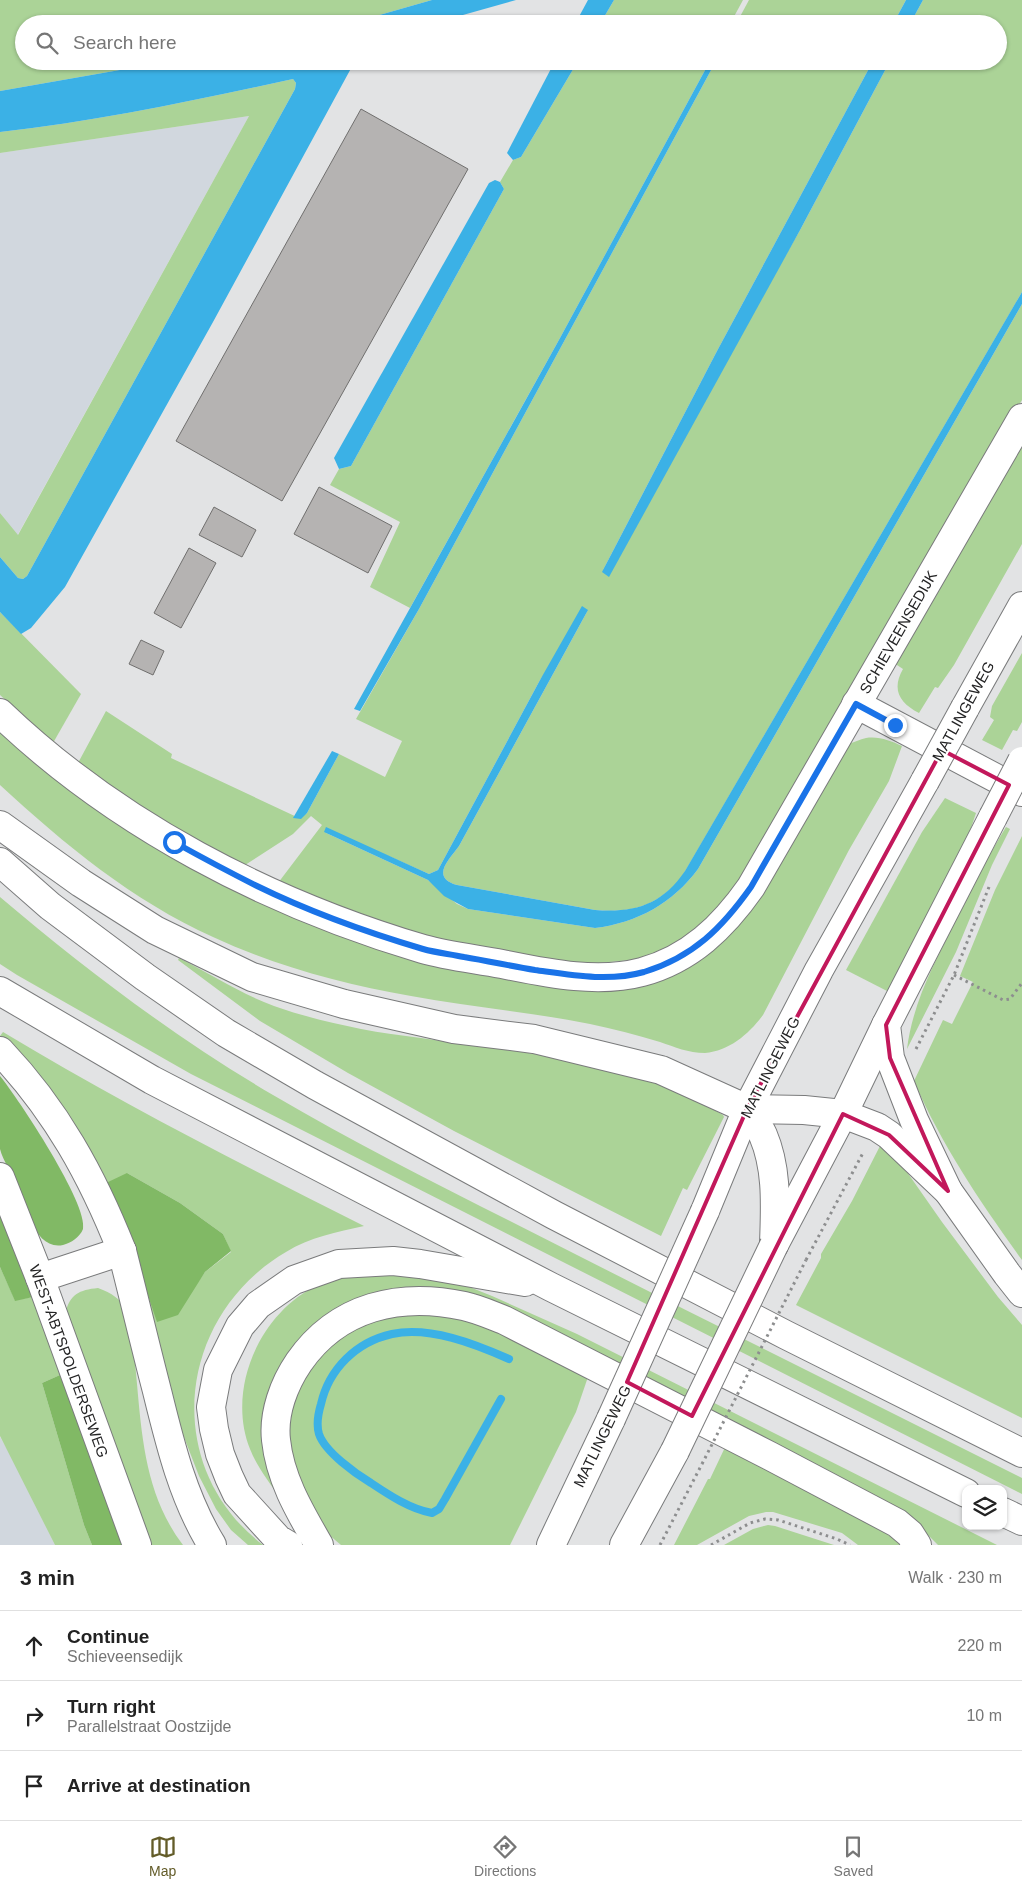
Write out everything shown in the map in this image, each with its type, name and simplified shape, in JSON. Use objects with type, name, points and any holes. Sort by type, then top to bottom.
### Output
[{"type":"main road","name":"SCHIEVEENSEDIJK","points":[[0,713],[58,763],[100,795],[174,842],[258,887],[348,924],[425,949],[524,968],[590,977],[608,977],[642,972],[661,966],[702,943],[725,921],[751,887],[1022,418]]},
{"type":"main road","name":"MATLINGEWEG","points":[[551,1545],[611,1419],[705,1210],[747,1109],[819,970],[1022,606]]},
{"type":"main road","points":[[856,704],[1022,792]]},
{"type":"main road","points":[[624,1545],[675,1451],[774,1245],[843,1114],[886,1024],[1022,761]]},
{"type":"main road","points":[[0,825],[81,883],[148,926],[186,946],[252,976],[344,1004],[454,1029],[534,1039],[661,1070],[747,1109],[804,1110],[843,1114],[877,1127],[889,1135],[948,1191]]},
{"type":"main road","points":[[0,862],[50,906],[145,977],[226,1033],[307,1080],[562,1220],[1022,1453]]},
{"type":"main road","points":[[0,991],[152,1080],[551,1287],[962,1491]]},
{"type":"main road","points":[[886,1024],[890,1058],[914,1120],[948,1191],[1022,1292]]},
{"type":"main road","points":[[0,1050],[24,1076],[60,1124],[94,1183],[122,1251],[181,1480],[190,1506],[212,1545]]},
{"type":"main road","points":[[747,1109],[763,1134],[771,1160],[775,1189],[774,1245]]},
{"type":"main road","name":"WEST-ABTSPOLDERSEWEG","points":[[0,1177],[40,1278],[137,1545]]},
{"type":"main road","points":[[40,1278],[122,1251]]},
{"type":"main road","points":[[288,1545],[278,1539],[237,1494],[220,1454],[211,1407],[218,1370],[240,1326],[258,1305],[294,1280],[318,1270],[339,1264],[368,1261],[420,1264],[551,1287]]},
{"type":"main road","points":[[319,1545],[292,1497],[279,1460],[276,1418],[282,1394],[294,1370],[307,1351],[342,1320],[385,1303],[408,1301],[439,1302],[466,1307],[504,1320],[897,1523],[910,1534],[917,1545]]},
{"type":"main road","points":[[1007,1514],[1022,1521]]},
{"type":"path","points":[[993,879],[954,975],[1003,1000],[1010,998],[1022,983]]},
{"type":"path","points":[[660,1545],[806,1260]]},
{"type":"path","points":[[711,1545],[750,1523],[765,1519],[778,1520],[850,1545]]},
{"type":"highlighted area","points":[[942,750],[1009,785],[886,1025],[890,1058],[948,1191],[889,1135],[843,1114],[692,1416],[627,1382],[747,1109]]},
{"type":"shaded area","points":[[249,116],[17,536],[0,513],[0,153]]},
{"type":"shaded area","points":[[0,1437],[10,1454],[55,1545],[0,1545]]},
{"type":"green space","points":[[0,0],[432,0],[380,15],[15,15],[15,70],[120,70],[0,91]]},
{"type":"green space","points":[[614,0],[743,0],[735,15],[605,15]]},
{"type":"green space","points":[[749,0],[906,0],[898,15],[741,15]]},
{"type":"green space","points":[[923,0],[1022,0],[1022,292],[680,880],[661,896],[642,906],[608,911],[457,885],[449,882],[443,873],[447,862],[459,846],[588,610],[540,680],[438,870],[429,874],[391,857],[324,832],[428,880],[457,904],[468,909],[595,928],[639,916],[653,909],[677,892],[698,869],[1022,304],[1022,400],[729,899],[686,940],[653,955],[631,960],[577,965],[484,950],[396,928],[278,883],[322,825],[311,816],[293,834],[242,867],[163,823],[78,763],[106,711],[172,754],[171,758],[299,818],[307,813],[339,754],[385,777],[402,741],[356,719],[419,609],[711,70],[868,70],[717,351],[602,572],[799,232],[885,70],[1007,70],[1007,15],[915,15]]},
{"type":"green space","points":[[573,70],[705,70],[560,338],[410,608],[370,587],[400,522],[330,485],[339,469],[351,466],[504,189],[500,182],[513,160],[521,157]]},
{"type":"green space","points":[[293,79],[296,83],[295,89],[27,576],[23,579],[18,578],[0,557],[0,513],[18,535],[249,116],[0,153],[0,132],[111,116]]},
{"type":"green space","points":[[1022,442],[1022,544],[954,665],[938,688],[935,687],[919,713],[907,705],[899,695],[898,683],[903,669],[894,663]]},
{"type":"green space","points":[[0,612],[81,694],[53,743],[0,695]]},
{"type":"green space","points":[[1022,653],[1022,722],[1017,731],[1013,730],[1002,750],[982,740],[994,720],[990,717],[992,706]]},
{"type":"green space","points":[[0,728],[125,826],[537,983],[704,957],[722,942],[752,909],[847,744],[866,738],[880,738],[902,746],[889,781],[849,850],[763,1015],[745,1035],[730,1045],[714,1052],[699,1053],[590,1024],[433,1000],[360,986],[310,973],[261,957],[213,937],[155,906],[100,870],[49,829],[0,785]]},
{"type":"green space","points":[[945,798],[976,813],[969,834],[889,992],[846,970],[922,832]]},
{"type":"green space","points":[[1006,827],[1010,829],[992,865],[956,952],[907,1049],[914,1014],[926,981],[975,883]]},
{"type":"green space","points":[[1022,836],[1022,1260],[963,1174],[937,1128],[914,1081],[943,1020],[952,1024],[973,982],[960,976],[995,890]]},
{"type":"green space","points":[[0,897],[65,951],[132,1002],[167,1027],[273,1095],[462,1197],[1022,1478],[1022,1494],[191,1074],[0,964]]},
{"type":"green space","points":[[179,958],[250,996],[295,1013],[368,1030],[538,1055],[615,1071],[652,1082],[688,1097],[724,1117],[687,1190],[683,1188],[661,1236],[454,1131],[348,1073],[260,1021],[178,960]]},
{"type":"green space","points":[[3,1032],[92,1084],[182,1133],[364,1226],[305,1242],[286,1252],[249,1280],[222,1314],[204,1352],[195,1393],[196,1434],[208,1475],[230,1512],[263,1545],[248,1545],[231,1530],[216,1509],[199,1476],[182,1432],[124,1235],[24,1062],[0,1036]],"holes":[[[127,1173],[180,1203],[223,1234],[231,1252],[205,1272],[191,1292]]]},
{"type":"green space","points":[[0,1076],[51,1152],[75,1198],[82,1216],[83,1229],[77,1237],[66,1244],[53,1245],[45,1241],[38,1233],[27,1213],[17,1183],[1,1153]]},
{"type":"green space","points":[[881,1144],[900,1162],[998,1297],[1022,1325],[1022,1418],[796,1305],[821,1258],[821,1254],[852,1201]]},
{"type":"green space","points":[[127,1173],[180,1203],[223,1234],[231,1251],[205,1272],[178,1315],[157,1322],[125,1228],[106,1183]]},
{"type":"green space","points":[[0,1210],[33,1297],[15,1301],[0,1267]]},
{"type":"green space","points":[[0,1267],[15,1300],[33,1297],[60,1375],[42,1383],[84,1525],[92,1545],[55,1545],[0,1436]]},
{"type":"green space","points":[[377,1269],[457,1282],[492,1296],[577,1334],[962,1527],[962,1530],[967,1530],[997,1545],[938,1545],[922,1529],[418,1293],[294,1352],[280,1498],[264,1475],[250,1449],[244,1426],[242,1402],[246,1378],[253,1355],[265,1333],[280,1314],[297,1297],[318,1285],[347,1275]]},
{"type":"green space","points":[[98,1288],[115,1297],[129,1311],[141,1427],[148,1468],[161,1508],[183,1545],[151,1545],[65,1314],[67,1307],[76,1294]]},
{"type":"green space","points":[[378,1313],[467,1317],[590,1371],[576,1412],[510,1545],[341,1545],[328,1534],[311,1514],[282,1437],[311,1354]]},
{"type":"green space","points":[[60,1375],[123,1545],[92,1545],[84,1525],[42,1383]]},
{"type":"green space","points":[[728,1441],[888,1529],[904,1545],[858,1545],[842,1533],[773,1512],[766,1512],[749,1516],[697,1545],[674,1545],[708,1479],[710,1479]]},
{"type":"green space","points":[[768,1525],[834,1545],[724,1545],[753,1529]]},
{"type":"water","points":[[432,0],[516,0],[463,15],[380,15]]},
{"type":"water","points":[[588,0],[614,0],[605,15],[580,15]]},
{"type":"water","points":[[906,0],[923,0],[915,15],[898,15]]},
{"type":"water","points":[[120,70],[350,70],[213,322],[65,587],[31,628],[21,634],[0,612],[0,557],[18,578],[23,579],[27,576],[295,89],[296,83],[293,79],[111,116],[0,132],[0,91]]},
{"type":"water","points":[[550,70],[573,70],[521,157],[513,160],[507,153]]},
{"type":"water","points":[[705,70],[711,70],[419,609],[360,711],[354,709],[560,338]]},
{"type":"water","points":[[868,70],[885,70],[799,232],[609,577],[602,572],[717,351]]},
{"type":"water","points":[[495,180],[500,182],[504,189],[351,466],[339,469],[334,458],[489,183]]},
{"type":"water","points":[[1022,292],[1022,304],[698,869],[677,892],[653,909],[639,916],[595,928],[468,909],[444,896],[428,880],[324,832],[326,827],[429,874],[438,870],[582,606],[588,610],[459,846],[447,862],[443,873],[449,882],[457,885],[595,910],[609,911],[635,908],[657,899],[667,892],[685,871]]},
{"type":"water","points":[[332,751],[339,754],[307,813],[301,819],[293,818]]},
{"type":"building","points":[[361,109],[468,169],[282,501],[176,441]]},
{"type":"building","points":[[319,487],[392,526],[368,573],[294,534]]},
{"type":"building","points":[[214,507],[256,530],[242,557],[199,535]]},
{"type":"building","points":[[189,548],[216,563],[181,628],[154,613]]},
{"type":"building","points":[[141,640],[164,651],[153,675],[129,664]]},
{"type":"waterway","points":[[501,1399],[439,1509],[432,1513],[400,1501],[357,1474],[334,1455],[322,1441],[318,1430],[318,1415],[330,1379],[356,1350],[379,1338],[407,1332],[437,1334],[467,1342],[509,1359]]},
{"type":"route","points":[[174,842],[258,887],[348,924],[425,949],[557,973],[590,977],[617,977],[661,966],[682,956],[702,943],[735,910],[751,887],[856,704],[895,725]]}]
